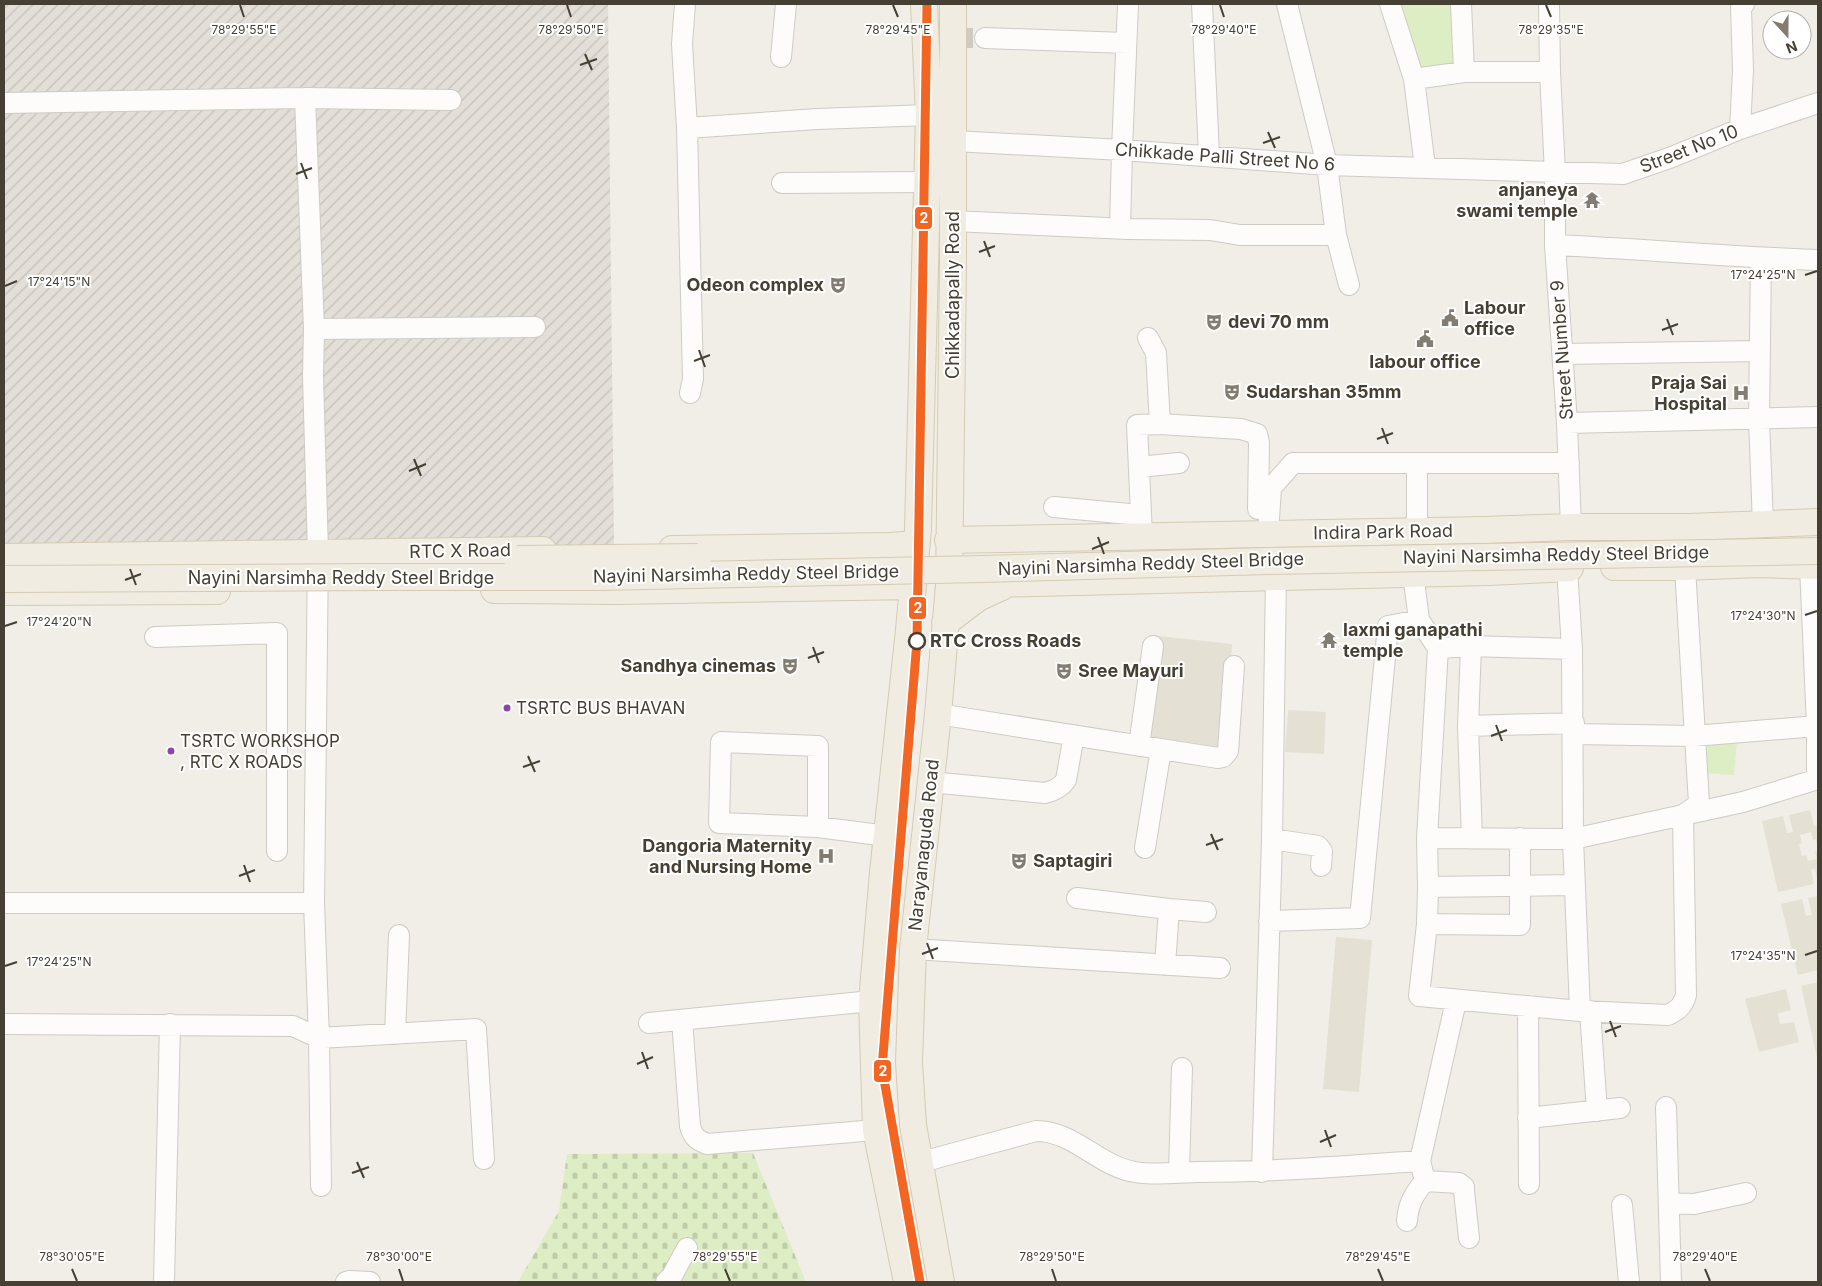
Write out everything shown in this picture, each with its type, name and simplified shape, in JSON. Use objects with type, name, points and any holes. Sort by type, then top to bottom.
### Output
[{"type":"main road","name":"Chikkadapally Road","points":[[907,1282],[876,1130],[872,1001],[917,536],[929,115],[924,4]]},
{"type":"main road","name":"Chikkadapally Road","points":[[949,586],[959,539],[951,514],[954,141],[953,4]]},
{"type":"main road","points":[[924,339],[952,340]]},
{"type":"main road","name":"Indira Park Road","points":[[959,539],[1066,538],[1141,526],[1263,534],[1763,525],[1818,522]]},
{"type":"main road","points":[[1484,530],[1488,572]]},
{"type":"main road","name":"Nayini Narsimha Reddy Steel Bridge","points":[[4,565],[987,554],[1564,538],[1818,535]]},
{"type":"main road","name":"RTC X Road","points":[[4,556],[890,546],[917,536]]},
{"type":"main road","points":[[1066,538],[1066,583]]},
{"type":"main road","points":[[779,588],[783,547]]},
{"type":"main road","name":"Nayini Narsimha Reddy Steel Bridge","points":[[4,580],[621,577],[972,570],[1288,560],[1816,561]]},
{"type":"main road","points":[[949,586],[1276,576],[1488,572],[1567,568],[1685,567],[1816,561]]},
{"type":"main road","points":[[945,623],[978,598],[1008,584]]},
{"type":"main road","name":"RTC X Road","points":[[4,592],[317,590],[353,588],[617,591],[913,586]]},
{"type":"main road","name":"Narayanaguda Road","points":[[941,1282],[918,1163],[913,1125],[909,1062],[913,949],[938,714],[949,586]]},
{"type":"main road","points":[[856,587],[886,596],[909,630]]},
{"type":"street","points":[[685,4],[682,44],[687,128],[694,379],[690,393]]},
{"type":"street","points":[[781,57],[786,4]]},
{"type":"street","points":[[1120,228],[1128,4]]},
{"type":"street","points":[[1202,4],[1209,156]]},
{"type":"street","points":[[1287,4],[1327,165],[1336,235],[1349,285]]},
{"type":"street","points":[[1390,4],[1414,79],[1424,167]]},
{"type":"street","points":[[1461,4],[1464,72]]},
{"type":"street","name":"Street Number 9","points":[[1549,4],[1550,72],[1556,172],[1556,246],[1567,423],[1571,527]]},
{"type":"street","points":[[1740,129],[1743,70],[1741,8],[1744,4]]},
{"type":"street","points":[[986,38],[1126,44]]},
{"type":"street","points":[[1414,79],[1464,72],[1550,72]]},
{"type":"street","points":[[4,103],[305,98],[451,100]]},
{"type":"street","points":[[305,98],[314,330],[313,376],[318,553],[314,903],[319,1038],[321,1186]]},
{"type":"street","name":"Street No 10","points":[[1556,172],[1623,174],[1672,157],[1740,129],[1818,103]]},
{"type":"street","points":[[687,128],[817,119],[929,115]]},
{"type":"street","name":"Chikkade Palli Street No 6","points":[[954,141],[1122,150],[1327,165],[1556,172]]},
{"type":"street","points":[[782,184],[928,182]]},
{"type":"street","points":[[953,221],[1210,230],[1240,235],[1336,235]]},
{"type":"street","points":[[1556,246],[1623,248],[1761,258],[1818,260]]},
{"type":"street","points":[[1761,258],[1759,419],[1763,525]]},
{"type":"street","points":[[314,330],[535,327]]},
{"type":"street","points":[[1148,338],[1156,354],[1160,424]]},
{"type":"street","points":[[1562,354],[1760,351]]},
{"type":"street","points":[[1567,423],[1818,417]]},
{"type":"street","points":[[1054,507],[1141,526],[1138,425],[1160,424],[1241,429],[1257,434],[1260,443],[1263,534]]},
{"type":"street","points":[[1263,534],[1271,488],[1293,464],[1417,462],[1569,463]]},
{"type":"street","points":[[1417,462],[1417,530]]},
{"type":"street","points":[[1139,467],[1179,463]]},
{"type":"street","points":[[1427,838],[1472,840],[1520,838],[1573,839],[1743,802],[1817,780],[1816,561]]},
{"type":"street","points":[[1683,815],[1699,804],[1685,567]]},
{"type":"street","points":[[1567,568],[1574,728],[1573,839],[1575,885],[1585,1011],[1597,1110]]},
{"type":"street","points":[[1413,573],[1419,620],[1438,648],[1427,838],[1427,924],[1419,996],[1456,1001],[1585,1011],[1668,1014],[1678,1010],[1684,1003],[1686,995],[1683,815]]},
{"type":"street","points":[[1262,1172],[1272,839],[1276,576]]},
{"type":"street","points":[[1269,921],[1360,918],[1388,626],[1419,620]]},
{"type":"street","points":[[155,637],[277,633],[276,850]]},
{"type":"street","points":[[1140,847],[1150,748],[1153,646]]},
{"type":"street","points":[[1438,648],[1471,646],[1572,649]]},
{"type":"street","points":[[1471,646],[1468,726],[1472,840]]},
{"type":"street","points":[[938,714],[1218,758],[1226,755],[1234,666]]},
{"type":"street","points":[[1468,726],[1574,728],[1694,736],[1817,726]]},
{"type":"street","points":[[930,782],[1045,792],[1052,791],[1066,780],[1074,736]]},
{"type":"street","points":[[818,827],[818,746],[721,742],[718,823],[818,827],[887,836]]},
{"type":"street","points":[[1427,924],[1520,925],[1520,838]]},
{"type":"street","points":[[1272,839],[1318,846],[1322,851],[1321,866]]},
{"type":"street","points":[[1428,887],[1575,885]]},
{"type":"street","points":[[1077,898],[1206,912]]},
{"type":"street","points":[[4,903],[314,903]]},
{"type":"street","points":[[1165,965],[1169,909]]},
{"type":"street","points":[[395,1034],[399,935]]},
{"type":"street","points":[[913,949],[1220,968]]},
{"type":"street","points":[[649,1023],[872,1001]]},
{"type":"street","points":[[1407,1221],[1410,1200],[1424,1181],[1420,1161],[1456,1001]]},
{"type":"street","points":[[1528,1006],[1529,1184]]},
{"type":"street","points":[[682,1020],[690,1126],[692,1136],[698,1141],[707,1144],[876,1130]]},
{"type":"street","points":[[4,1024],[292,1026],[319,1038],[476,1029],[484,1159]]},
{"type":"street","points":[[164,1282],[170,1024]]},
{"type":"street","points":[[1179,1172],[1182,1068]]},
{"type":"street","points":[[1666,1107],[1671,1282]]},
{"type":"street","points":[[1528,1118],[1620,1108]]},
{"type":"street","points":[[918,1163],[1036,1130],[1060,1134],[1117,1168],[1138,1173],[1262,1172],[1420,1161]]},
{"type":"street","points":[[1424,1181],[1459,1183],[1462,1185],[1469,1238]]},
{"type":"street","points":[[1669,1203],[1694,1204],[1746,1193]]},
{"type":"street","points":[[1622,1205],[1629,1282]]},
{"type":"street","points":[[666,1282],[672,1276],[687,1248]]},
{"type":"street","points":[[346,1282],[370,1282]]},
{"type":"shaded area","points":[[4,4],[608,4],[614,545],[4,552]]},
{"type":"shaded area","points":[[1150,635],[1232,644],[1226,749],[1133,738]]},
{"type":"shaded area","points":[[1288,710],[1326,712],[1324,754],[1285,752]]},
{"type":"shaded area","points":[[1810,810],[1814,826],[1818,825],[1818,849],[1816,839],[1813,840],[1811,832],[1800,835],[1802,843],[1799,844],[1802,856],[1806,855],[1808,861],[1817,859],[1815,852],[1818,851],[1818,883],[1815,869],[1811,870],[1814,884],[1778,892],[1762,821],[1783,816],[1787,833],[1793,832],[1789,815]]},
{"type":"shaded area","points":[[1818,896],[1818,970],[1798,975],[1781,904],[1802,899],[1806,916],[1812,915],[1808,898]]},
{"type":"shaded area","points":[[1336,937],[1372,940],[1359,1092],[1323,1089]]},
{"type":"shaded area","points":[[1818,982],[1818,1057],[1817,1057],[1801,986]]},
{"type":"shaded area","points":[[1786,989],[1791,1010],[1778,1013],[1780,1024],[1794,1022],[1799,1042],[1759,1052],[1745,999]]},
{"type":"green space","points":[[1392,4],[1455,4],[1457,67],[1414,71]]},
{"type":"green space","points":[[1706,739],[1737,740],[1734,775],[1703,773]]},
{"type":"green space","points":[[753,1153],[806,1282],[518,1282],[559,1211],[567,1154]]},
{"type":"tunnel","points":[[953,38],[985,38]]},
{"type":"transit line","name":"2","points":[[920,1282],[882,1068],[917,641],[927,4]]},
{"type":"place","name":"anjaneya swami temple","points":[[1592,200]]},
{"type":"place","name":"Odeon complex","points":[[838,285]]},
{"type":"place","name":"Labour office","points":[[1450,318]]},
{"type":"place","name":"devi 70 mm","points":[[1214,322]]},
{"type":"place","name":"labour office","points":[[1425,339]]},
{"type":"place","name":"Sudarshan 35mm","points":[[1232,392]]},
{"type":"place","name":"Praja Sai Hospital","points":[[1741,393]]},
{"type":"place","name":"laxmi ganapathi temple","points":[[1329,640]]},
{"type":"place","name":"RTC Cross Roads","points":[[917,641]]},
{"type":"place","name":"Sandhya cinemas","points":[[790,666]]},
{"type":"place","name":"Sree Mayuri","points":[[1064,671]]},
{"type":"place","name":"TSRTC BUS BHAVAN","points":[[507,708]]},
{"type":"place","name":"TSRTC WORKSHOP , RTC X ROADS","points":[[171,751]]},
{"type":"place","name":"Dangoria Maternity and Nursing Home","points":[[826,856]]},
{"type":"place","name":"Saptagiri","points":[[1019,861]]}]
